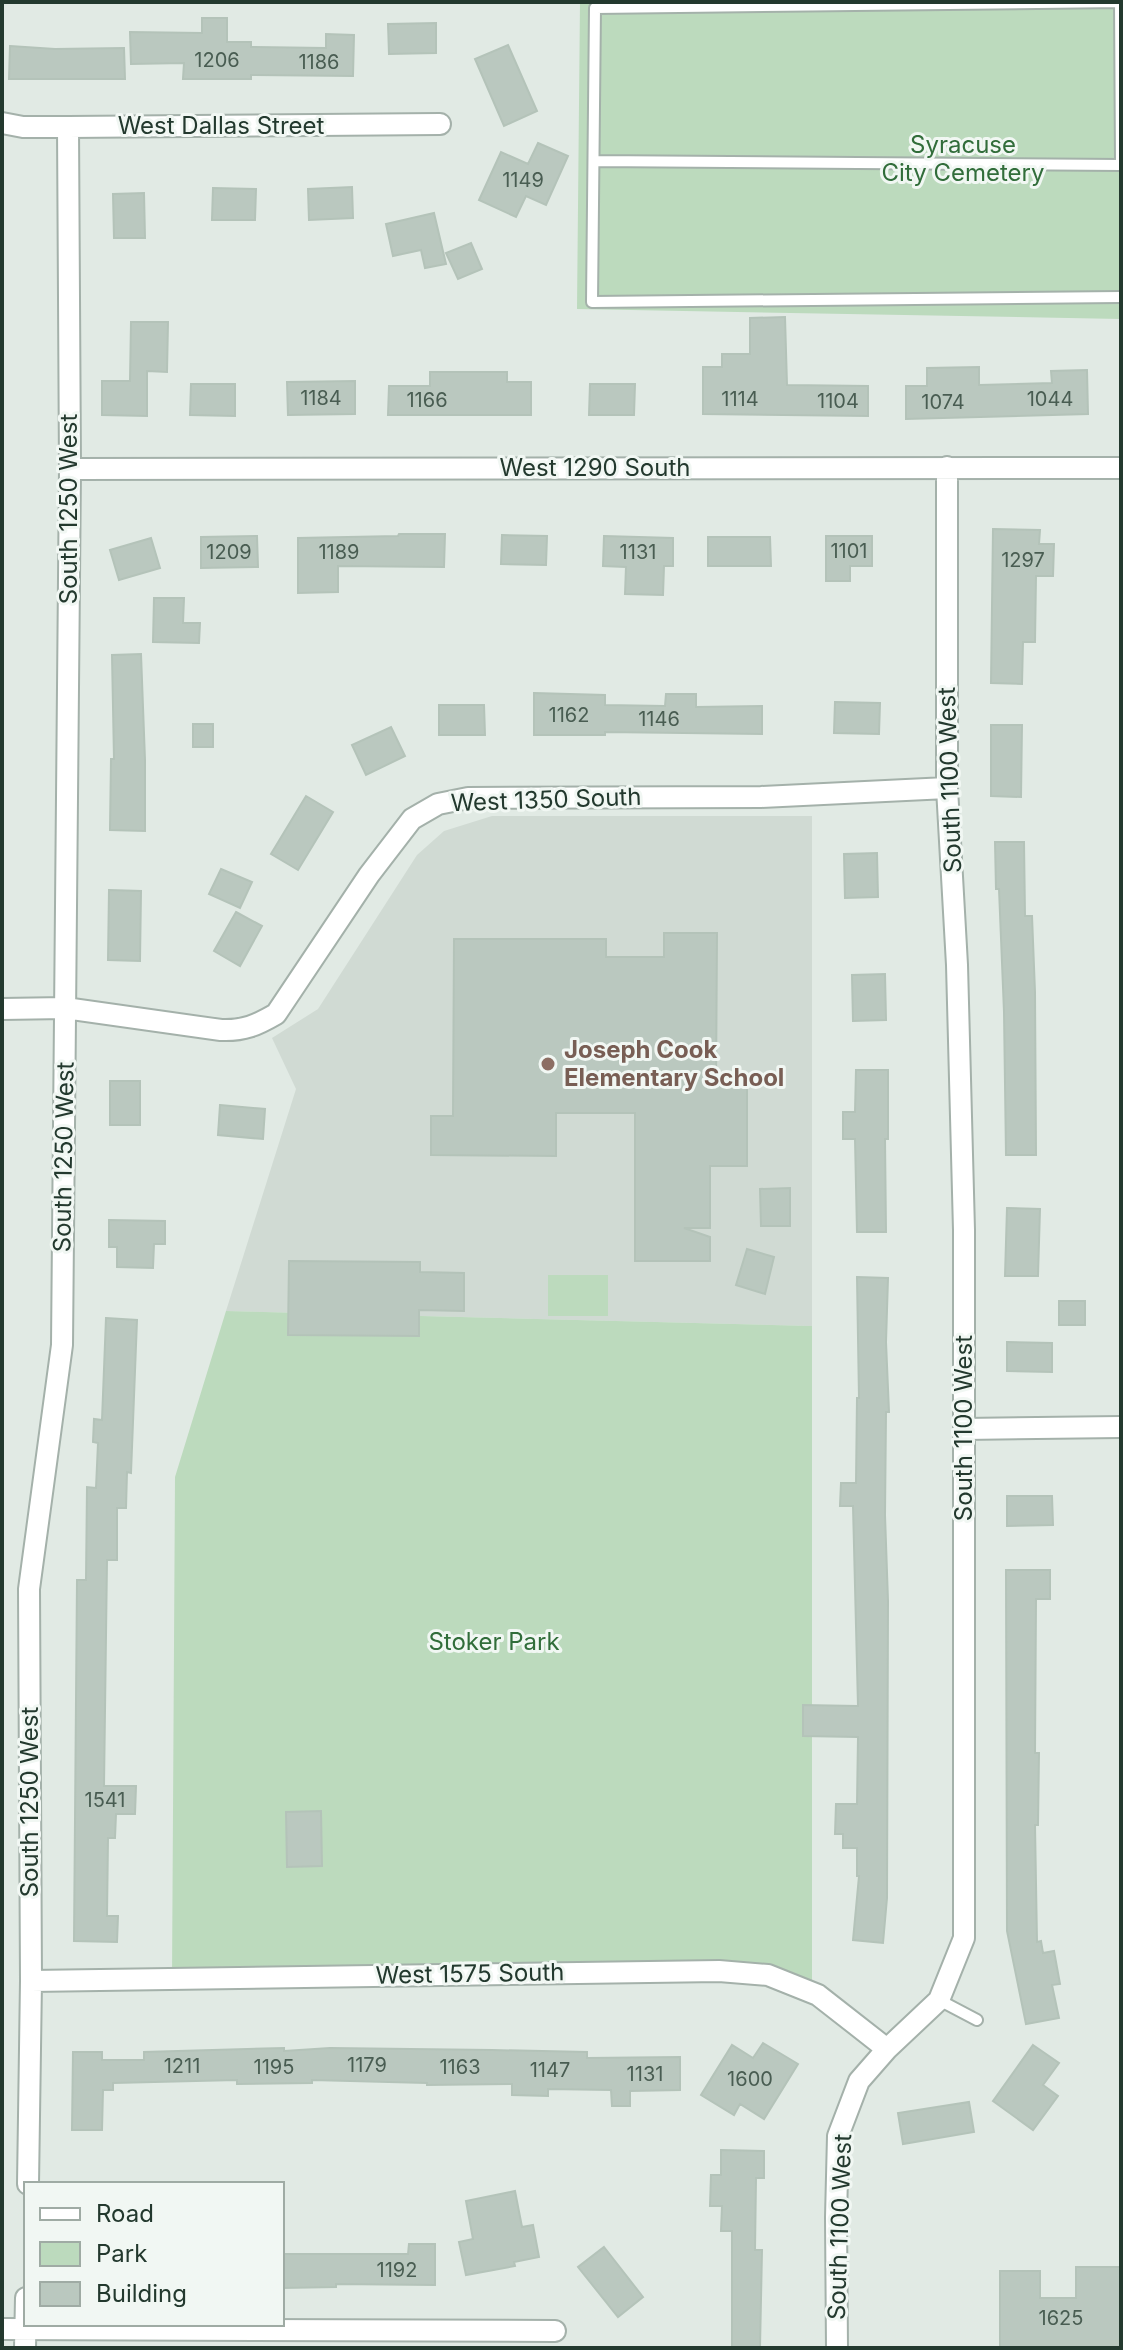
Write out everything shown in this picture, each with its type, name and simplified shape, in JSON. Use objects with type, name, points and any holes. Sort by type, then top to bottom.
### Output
[{"type":"street","name":"West Dallas Street","points":[[2,123],[23,127],[440,124]]},
{"type":"street","name":"South 1250 West","points":[[28,2182],[31,1981],[29,1589],[62,1345],[70,469],[68,127]]},
{"type":"street","name":"South 1100 West","points":[[837,2348],[838,2136],[859,2081],[887,2049],[939,2000],[964,1938],[964,1230],[957,965],[947,788],[947,467]]},
{"type":"street","name":"West 1290 South","points":[[70,469],[1121,468]]},
{"type":"street","name":"West 1350 South","points":[[2,1009],[65,1008],[221,1030],[240,1031],[257,1025],[276,1014],[369,875],[412,819],[438,804],[468,798],[761,797],[947,788]]},
{"type":"street","points":[[964,1429],[1121,1427]]},
{"type":"street","name":"West 1575 South","points":[[31,1981],[719,1971],[768,1975],[818,1995],[887,2049]]},
{"type":"street","points":[[2,2329],[25,2338],[555,2331]]},
{"type":"lane","points":[[594,161],[1121,165],[1120,2],[595,8],[592,302],[1121,297]]},
{"type":"lane","points":[[939,2000],[977,2020]]},
{"type":"shaded area","name":"Joseph Cook Elementary School","points":[[492,816],[812,816],[812,1326],[226,1311],[296,1089],[272,1038],[318,1009],[417,855],[444,831]]},
{"type":"green space","name":"Syracuse City Cemetery","points":[[580,2],[1121,2],[1121,319],[577,309]]},
{"type":"green space","points":[[548,1275],[608,1275],[608,1316],[548,1316]]},
{"type":"green space","name":"Stoker Park","points":[[226,1311],[812,1326],[812,1987],[759,1977],[172,1979],[175,1477]]},
{"type":"building","points":[[202,18],[227,18],[227,42],[251,42],[251,47],[326,48],[326,34],[354,35],[353,76],[251,75],[251,79],[183,79],[184,63],[131,64],[130,32],[202,33]]},
{"type":"building","points":[[436,23],[436,53],[389,54],[388,24]]},
{"type":"building","points":[[508,45],[537,111],[504,126],[475,59]]},
{"type":"building","points":[[10,46],[124,48],[125,79],[9,79]]},
{"type":"building","points":[[538,143],[568,156],[546,205],[526,196],[516,217],[479,200],[501,152],[528,164]]},
{"type":"building","points":[[352,187],[353,218],[309,220],[308,189]]},
{"type":"building","points":[[213,188],[256,189],[255,220],[212,220]]},
{"type":"building","points":[[144,193],[145,238],[114,238],[113,194]]},
{"type":"building","points":[[434,213],[446,264],[425,268],[421,250],[393,256],[386,224]]},
{"type":"building","points":[[471,243],[482,269],[458,279],[446,253]]},
{"type":"building","points":[[785,317],[787,385],[868,386],[868,416],[703,414],[703,367],[722,367],[722,354],[750,354],[750,318]]},
{"type":"building","points":[[131,322],[168,322],[167,372],[147,371],[147,416],[102,415],[102,381],[130,381]]},
{"type":"building","points":[[979,367],[979,385],[1052,383],[1051,371],[1087,370],[1088,414],[906,419],[906,386],[927,386],[927,368]]},
{"type":"building","points":[[430,372],[507,372],[507,382],[531,382],[531,415],[388,415],[389,386],[430,386]]},
{"type":"building","points":[[355,381],[355,414],[288,415],[287,382]]},
{"type":"building","points":[[191,384],[235,384],[235,416],[190,415]]},
{"type":"building","points":[[590,384],[635,384],[634,415],[589,415]]},
{"type":"building","points":[[993,529],[1040,530],[1039,544],[1054,544],[1053,576],[1036,576],[1035,642],[1023,642],[1022,684],[991,683]]},
{"type":"building","points":[[445,534],[444,567],[338,566],[338,592],[298,593],[298,538]]},
{"type":"building","points":[[502,535],[547,536],[546,565],[501,564]]},
{"type":"building","points":[[257,536],[258,567],[201,568],[201,537]]},
{"type":"building","points":[[604,536],[673,538],[673,566],[664,566],[663,595],[625,594],[626,567],[603,566]]},
{"type":"building","points":[[826,536],[872,536],[872,566],[850,566],[850,581],[826,581]]},
{"type":"building","points":[[708,537],[770,537],[771,566],[708,566]]},
{"type":"building","points":[[151,538],[160,568],[119,580],[110,550]]},
{"type":"building","points":[[154,598],[184,598],[183,623],[200,623],[199,643],[153,642]]},
{"type":"building","points":[[141,654],[145,831],[110,830],[111,759],[114,759],[112,655]]},
{"type":"building","points":[[534,693],[605,695],[605,705],[665,706],[666,694],[696,694],[696,707],[762,706],[762,734],[605,732],[605,735],[534,735]]},
{"type":"building","points":[[835,702],[880,703],[879,734],[834,733]]},
{"type":"building","points":[[439,705],[484,705],[485,735],[439,735]]},
{"type":"building","points":[[193,724],[213,724],[213,747],[193,747]]},
{"type":"building","points":[[991,725],[1022,725],[1021,797],[991,796]]},
{"type":"building","points":[[391,727],[405,756],[366,775],[352,745]]},
{"type":"building","points":[[306,796],[333,812],[298,870],[271,854]]},
{"type":"building","points":[[995,842],[1024,842],[1025,916],[1032,916],[1035,992],[1036,1155],[1006,1155],[1004,1012]]},
{"type":"building","points":[[877,853],[878,897],[845,898],[844,854]]},
{"type":"building","points":[[221,869],[252,882],[240,908],[209,894]]},
{"type":"building","points":[[109,890],[141,891],[140,961],[108,960]]},
{"type":"building","points":[[236,912],[262,926],[240,966],[214,951]]},
{"type":"building","points":[[664,933],[717,933],[716,1086],[747,1086],[747,1166],[710,1166],[710,1228],[684,1228],[710,1237],[710,1261],[635,1261],[635,1113],[556,1113],[556,1156],[431,1155],[431,1116],[453,1116],[454,939],[606,939],[606,957],[664,957]]},
{"type":"building","points":[[885,974],[886,1020],[853,1021],[852,975]]},
{"type":"building","points":[[856,1070],[888,1070],[886,1232],[857,1232],[855,1139],[843,1139],[843,1112],[855,1112]]},
{"type":"building","points":[[110,1081],[140,1081],[140,1125],[110,1125]]},
{"type":"building","points":[[220,1105],[265,1109],[263,1139],[218,1135]]},
{"type":"building","points":[[790,1188],[790,1226],[761,1226],[760,1189]]},
{"type":"building","points":[[1007,1208],[1040,1209],[1038,1276],[1005,1276]]},
{"type":"building","points":[[109,1220],[165,1221],[165,1244],[154,1244],[153,1268],[117,1267],[117,1247],[109,1247]]},
{"type":"building","points":[[747,1249],[774,1257],[765,1294],[736,1285]]},
{"type":"building","points":[[289,1261],[420,1262],[420,1272],[464,1273],[464,1311],[419,1310],[419,1336],[288,1335]]},
{"type":"building","points":[[857,1277],[888,1278],[886,1342],[889,1412],[886,1412],[885,1515],[888,1601],[887,1898],[883,1943],[853,1940],[859,1876],[857,1848],[843,1848],[843,1834],[835,1834],[836,1804],[857,1804],[858,1737],[803,1736],[803,1705],[858,1706],[853,1506],[840,1506],[841,1483],[856,1483],[859,1398]]},
{"type":"building","points":[[1059,1301],[1085,1301],[1085,1325],[1059,1325]]},
{"type":"building","points":[[106,1318],[137,1320],[131,1473],[127,1472],[126,1508],[117,1508],[117,1560],[107,1560],[104,1786],[136,1786],[135,1814],[116,1814],[115,1838],[108,1838],[107,1916],[118,1916],[117,1942],[74,1941],[77,1580],[86,1580],[87,1487],[96,1488],[98,1443],[93,1442],[94,1419],[102,1420]]},
{"type":"building","points":[[1007,1342],[1052,1343],[1052,1372],[1007,1371]]},
{"type":"building","points":[[1007,1496],[1052,1496],[1053,1525],[1007,1526]]},
{"type":"building","points":[[1006,1570],[1050,1570],[1050,1599],[1036,1599],[1035,1753],[1039,1753],[1038,1825],[1035,1825],[1037,1942],[1041,1941],[1043,1953],[1054,1951],[1060,1984],[1052,1985],[1059,2018],[1026,2024],[1007,1931]]},
{"type":"building","points":[[321,1811],[322,1866],[287,1867],[286,1812]]},
{"type":"building","points":[[763,2043],[798,2064],[764,2119],[740,2104],[734,2115],[701,2095],[732,2045],[753,2058]]},
{"type":"building","points":[[1033,2045],[1059,2063],[1043,2085],[1058,2096],[1033,2130],[993,2101]]},
{"type":"building","points":[[284,2048],[284,2051],[330,2048],[587,2052],[587,2058],[680,2057],[680,2090],[630,2091],[630,2106],[612,2106],[611,2090],[548,2089],[548,2096],[512,2095],[512,2084],[427,2085],[312,2080],[312,2083],[237,2084],[237,2080],[113,2083],[113,2090],[103,2090],[102,2130],[72,2130],[73,2052],[102,2052],[102,2060],[144,2060],[144,2052]]},
{"type":"building","points":[[969,2102],[974,2132],[903,2144],[898,2113]]},
{"type":"building","points":[[721,2150],[764,2151],[764,2178],[756,2178],[755,2250],[762,2250],[760,2348],[732,2348],[732,2231],[721,2231],[722,2206],[710,2206],[711,2175],[721,2175]]},
{"type":"building","points":[[515,2191],[522,2227],[533,2225],[539,2257],[514,2262],[515,2266],[466,2275],[459,2242],[473,2239],[466,2201]]},
{"type":"building","points":[[409,2244],[435,2244],[435,2285],[336,2284],[336,2287],[284,2288],[284,2254],[408,2254]]},
{"type":"building","points":[[604,2247],[643,2297],[618,2317],[578,2267]]},
{"type":"building","points":[[1076,2267],[1121,2267],[1121,2348],[1000,2348],[1000,2271],[1040,2271],[1040,2298],[1076,2298]]},
{"type":"place","name":"Joseph Cook Elementary School","points":[[548,1064]]}]
